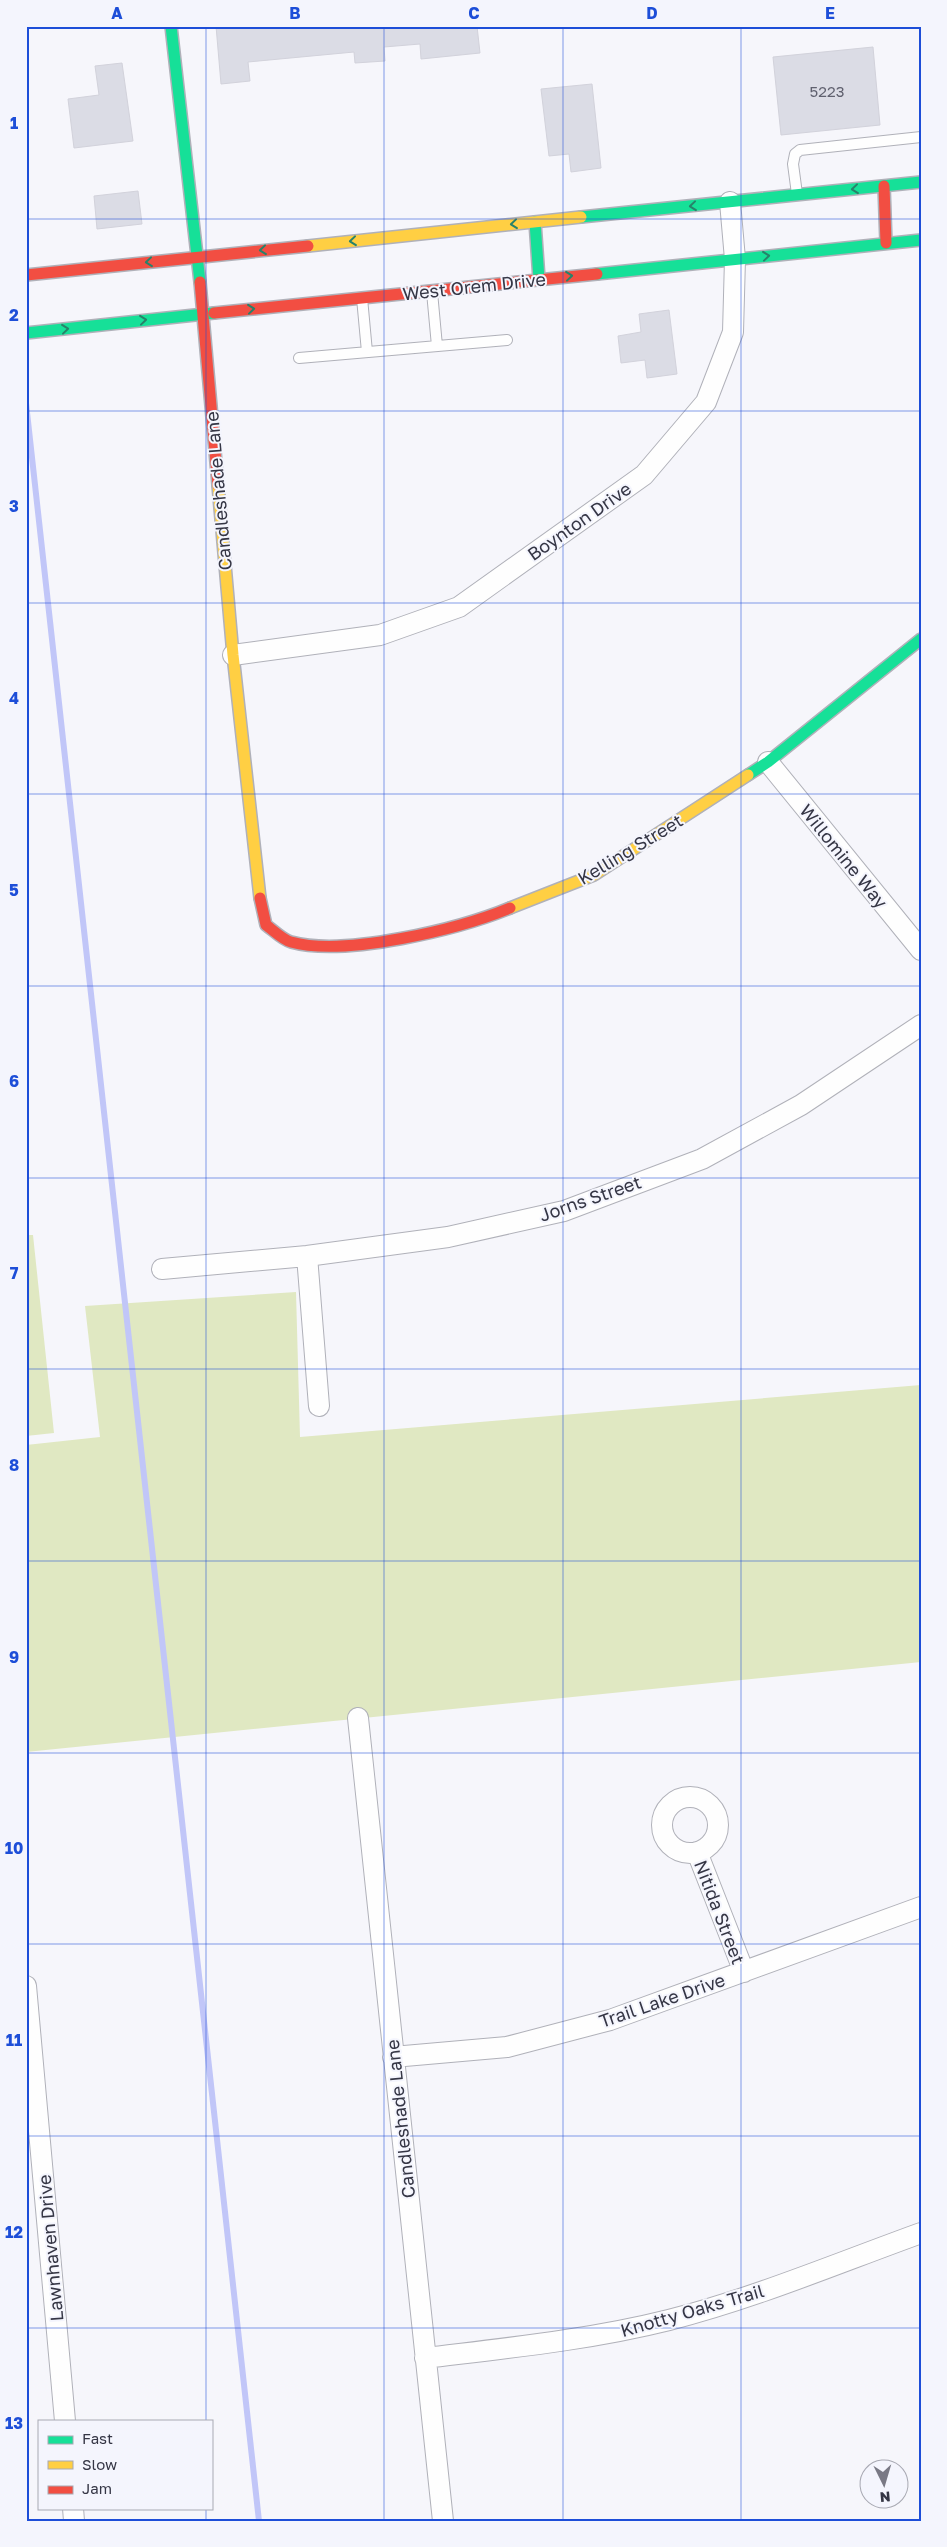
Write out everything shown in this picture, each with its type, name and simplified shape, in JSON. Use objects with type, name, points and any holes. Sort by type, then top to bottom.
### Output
[{"type":"main road","name":"Candleshade Lane","points":[[171,26],[198,257],[233,655],[257,886],[266,925],[290,942]]},
{"type":"main road","points":[[30,275],[921,182]]},
{"type":"main road","points":[[884,186],[886,243]]},
{"type":"main road","points":[[535,222],[539,279]]},
{"type":"main road","name":"West Orem Drive","points":[[31,332],[921,240]]},
{"type":"main road","name":"Kelling Street","points":[[290,942],[328,947],[398,939],[476,922],[594,875],[768,762],[921,639]]},
{"type":"street","name":"Boynton Drive","points":[[233,655],[380,635],[459,607],[644,475],[706,402],[733,332],[734,259],[730,202]]},
{"type":"street","name":"Willomine Way","points":[[768,762],[921,950]]},
{"type":"street","name":"Jorns Street","points":[[162,1269],[308,1256],[448,1237],[564,1211],[710,1154],[801,1106],[921,1025]]},
{"type":"street","points":[[308,1256],[319,1406]]},
{"type":"street","name":"Candleshade Lane","points":[[358,1718],[443,2521]]},
{"type":"street","name":"Nitida Street","points":[[696,1852],[744,1972]]},
{"type":"street","name":"Trail Lake Drive","points":[[394,2057],[507,2047],[610,2020],[921,1907]]},
{"type":"street","name":"Lawnhaven Drive","points":[[26,1986],[65,2420]]},
{"type":"street","name":"Knotty Oaks Trail","points":[[425,2358],[557,2342],[670,2320],[729,2302],[921,2233]]},
{"type":"lane","points":[[797,195],[793,164],[795,154],[800,150],[921,137]]},
{"type":"lane","points":[[432,291],[437,346]]},
{"type":"lane","points":[[362,298],[367,352]]},
{"type":"lane","points":[[299,358],[507,340]]},
{"type":"green space","points":[[26,1235],[33,1235],[54,1433],[26,1436]]},
{"type":"green space","points":[[296,1292],[300,1437],[921,1385],[921,1662],[26,1752],[26,1445],[100,1437],[85,1306]]},
{"type":"building","points":[[216,26],[477,26],[480,53],[421,59],[420,44],[384,47],[385,61],[355,63],[354,52],[248,62],[250,81],[221,84]]},
{"type":"building","points":[[873,47],[880,125],[781,135],[773,57]]},
{"type":"building","points":[[122,63],[133,141],[74,148],[68,99],[99,95],[95,66]]},
{"type":"building","points":[[592,84],[601,168],[571,172],[569,154],[549,156],[541,89]]},
{"type":"building","points":[[138,191],[142,224],[97,229],[94,196]]},
{"type":"building","points":[[669,310],[677,374],[647,378],[645,360],[621,363],[618,336],[641,332],[639,314]]},
{"type":"waterway","points":[[26,403],[259,2521]]},
{"type":"traffic: fast","points":[[171,26],[200,282]]},
{"type":"traffic: fast","points":[[581,217],[921,182]]},
{"type":"traffic: fast","points":[[535,222],[539,279]]},
{"type":"traffic: fast","points":[[597,274],[921,240]]},
{"type":"traffic: fast","points":[[26,333],[214,313]]},
{"type":"traffic: fast","points":[[748,775],[768,762],[921,639]]},
{"type":"traffic: slow","points":[[308,246],[581,217]]},
{"type":"traffic: slow","points":[[218,485],[233,655],[260,898]]},
{"type":"traffic: slow","points":[[510,908],[594,875],[748,775]]},
{"type":"traffic: jam","points":[[884,186],[886,243]]},
{"type":"traffic: jam","points":[[26,275],[308,246]]},
{"type":"traffic: jam","points":[[214,313],[597,274]]},
{"type":"traffic: jam","points":[[200,282],[218,485]]},
{"type":"traffic: jam","points":[[260,898],[266,925],[288,941],[314,946],[371,943],[433,932],[510,908]]}]
